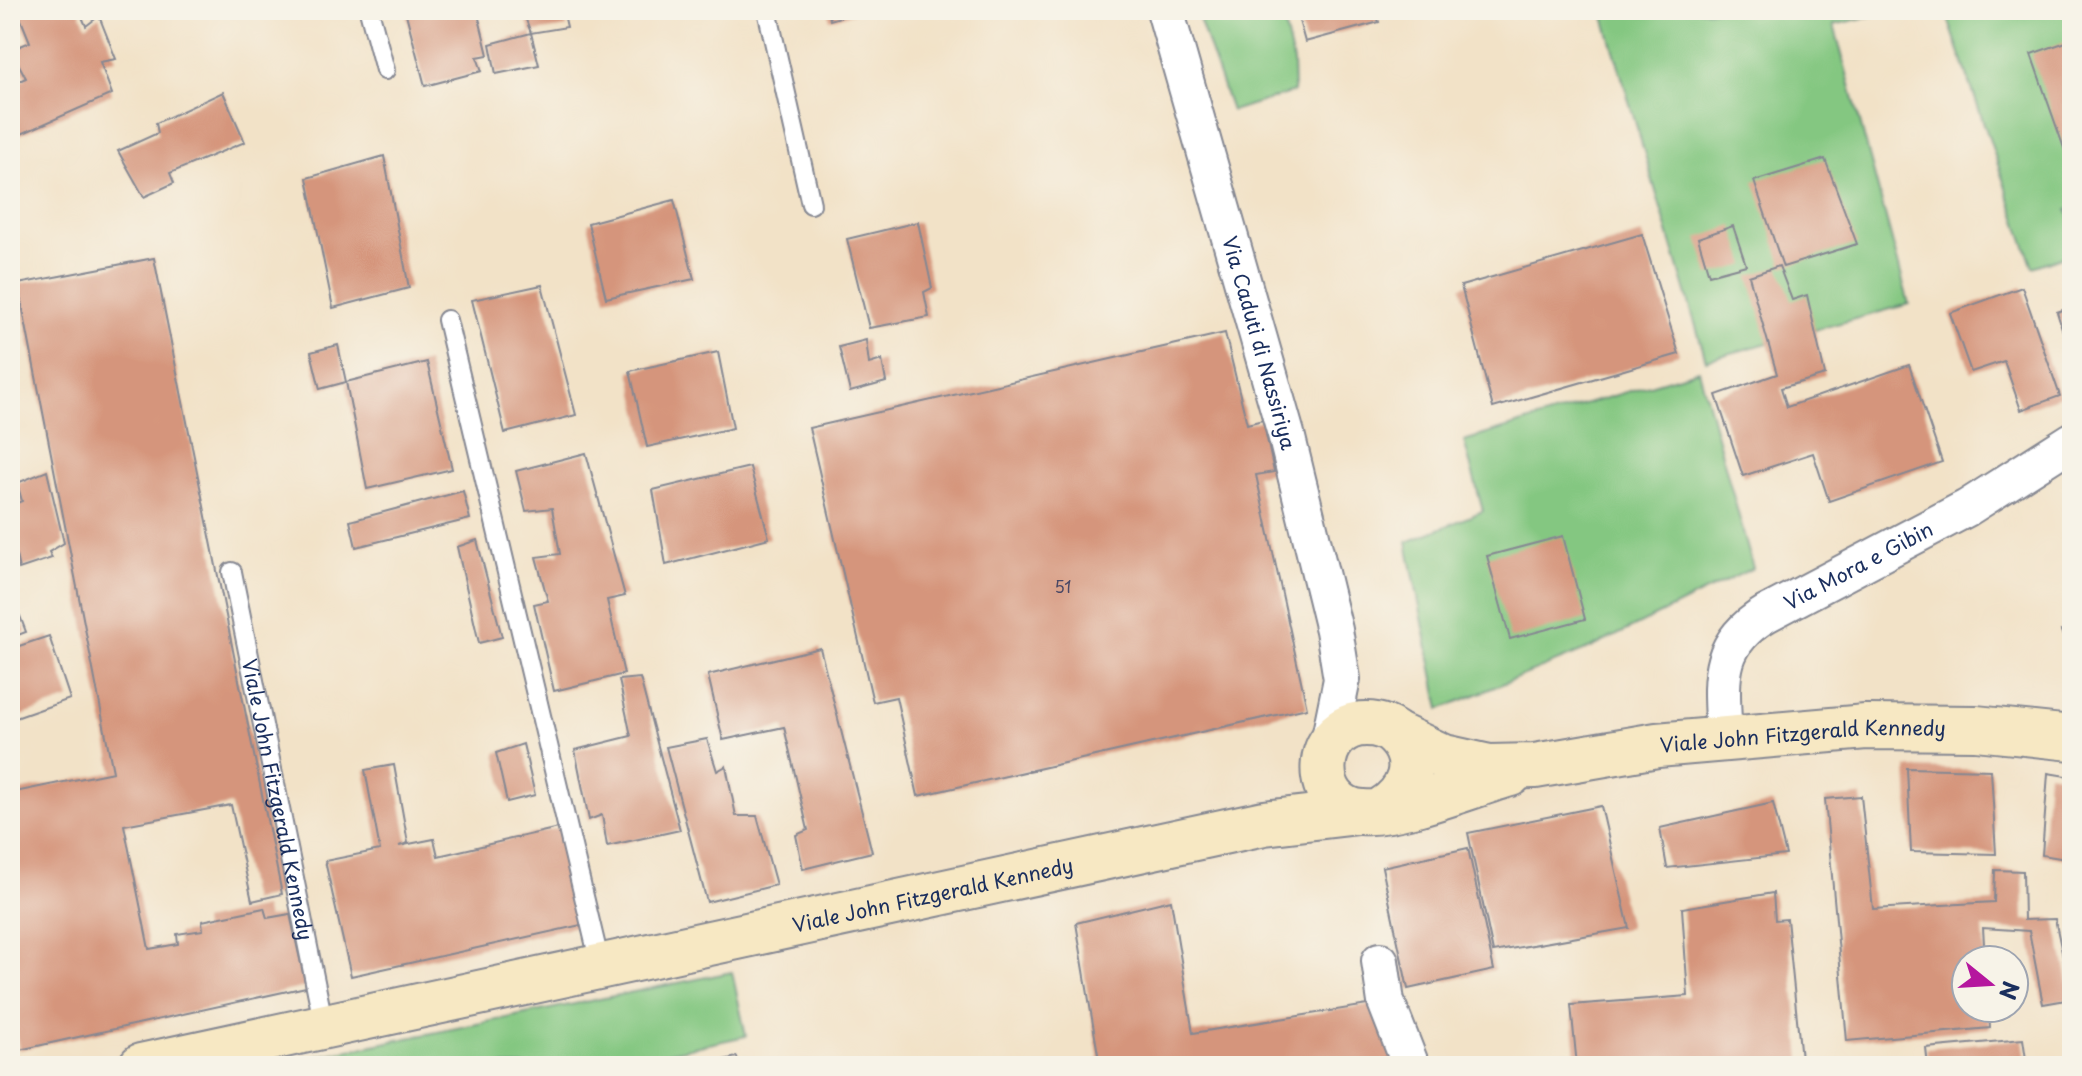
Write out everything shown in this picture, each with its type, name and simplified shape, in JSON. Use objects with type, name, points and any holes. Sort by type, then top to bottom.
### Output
[{"type":"main road","name":"Viale John Fitzgerald Kennedy","points":[[1264,823],[1305,787],[1326,751],[1349,727],[1375,724],[1444,757],[1489,767],[1535,766]]},
{"type":"main road","name":"Viale John Fitzgerald Kennedy","points":[[141,1066],[1264,823],[1371,810],[1441,796],[1535,766],[1657,745],[1866,727],[1976,728],[2072,738]]},
{"type":"main road","points":[[1326,751],[1325,786],[1344,807],[1371,810],[1405,790],[1411,776],[1406,747],[1392,732]]},
{"type":"street","name":"Via Caduti di Nassiriya","points":[[1165,10],[1286,434],[1334,630],[1342,679],[1326,751]]},
{"type":"street","name":"Via Mora e Gibin","points":[[1724,741],[1724,667],[1729,646],[1737,634],[1766,614],[1967,508],[2072,441]]},
{"type":"street","points":[[1342,679],[1357,700],[1392,732]]},
{"type":"street","points":[[1380,961],[1386,1002],[1411,1066]]},
{"type":"lane","points":[[369,10],[385,70]]},
{"type":"lane","points":[[767,10],[811,204]]},
{"type":"lane","points":[[447,320],[601,968]]},
{"type":"lane","name":"Viale John Fitzgerald Kennedy","points":[[232,572],[324,1026]]},
{"type":"green space","points":[[1196,10],[1281,10],[1293,62],[1294,92],[1231,111]]},
{"type":"green space","points":[[1602,10],[1895,10],[1834,25],[1909,304],[1706,360]]},
{"type":"green space","points":[[1945,10],[2072,10],[2072,209],[2067,210],[2072,221],[2072,253],[2033,267]]},
{"type":"green space","points":[[1699,370],[1753,568],[1591,648],[1440,709],[1407,542],[1483,511],[1464,441]]},
{"type":"green space","points":[[732,972],[746,1036],[606,1066],[270,1066]]},
{"type":"building","points":[[17,10],[79,10],[86,26],[99,16],[116,59],[100,62],[112,94],[10,139],[10,85],[26,78],[11,50],[30,42]]},
{"type":"building","points":[[405,10],[477,10],[488,55],[477,57],[482,71],[425,86]]},
{"type":"building","points":[[563,10],[567,27],[531,33],[525,17]]},
{"type":"building","points":[[828,10],[860,10],[860,11],[830,20]]},
{"type":"building","points":[[1296,10],[1375,10],[1379,22],[1305,42]]},
{"type":"building","points":[[531,33],[539,65],[496,74],[490,44]]},
{"type":"building","points":[[2072,40],[2072,171],[2031,54]]},
{"type":"building","points":[[223,92],[245,142],[170,173],[174,183],[144,197],[118,151],[158,133],[156,123]]},
{"type":"building","points":[[384,156],[409,288],[333,308],[307,178]]},
{"type":"building","points":[[1825,159],[1857,244],[1783,267],[1754,181]]},
{"type":"building","points":[[674,200],[694,279],[606,298],[588,223]]},
{"type":"building","points":[[918,222],[932,288],[924,292],[929,317],[869,328],[847,239]]},
{"type":"building","points":[[1733,226],[1746,265],[1709,275],[1698,238]]},
{"type":"building","points":[[1642,234],[1679,354],[1493,408],[1461,286]]},
{"type":"building","points":[[154,258],[282,894],[252,901],[231,805],[124,825],[149,949],[178,944],[177,934],[203,930],[202,921],[264,908],[267,918],[290,914],[306,987],[19,1050],[10,1006],[10,969],[14,968],[10,949],[10,793],[113,772],[18,284]]},
{"type":"building","points":[[1779,266],[1792,300],[1807,295],[1825,375],[1781,388],[1787,407],[1909,365],[1942,462],[1829,501],[1813,453],[1743,476],[1716,395],[1777,374],[1749,276]]},
{"type":"building","points":[[542,285],[576,415],[505,433],[472,300]]},
{"type":"building","points":[[2022,287],[2060,396],[2021,410],[2004,361],[1971,372],[1950,313]]},
{"type":"building","points":[[2072,307],[2072,358],[2071,358],[2057,312]]},
{"type":"building","points":[[1225,333],[1247,424],[1263,420],[1274,472],[1256,475],[1307,708],[918,796],[896,697],[873,702],[809,428]]},
{"type":"building","points":[[866,340],[869,364],[882,360],[886,382],[850,392],[839,347]]},
{"type":"building","points":[[338,345],[346,382],[320,389],[311,352]]},
{"type":"building","points":[[718,352],[733,428],[647,447],[630,371]]},
{"type":"building","points":[[427,362],[452,469],[367,489],[346,382]]},
{"type":"building","points":[[586,453],[625,596],[607,600],[624,674],[554,691],[534,604],[548,601],[536,557],[560,554],[552,508],[526,511],[516,471]]},
{"type":"building","points":[[750,467],[769,538],[666,565],[653,490]]},
{"type":"building","points":[[47,471],[64,543],[49,552],[52,558],[19,569],[10,528],[10,506],[22,501],[17,483]]},
{"type":"building","points":[[463,491],[470,519],[356,547],[350,521]]},
{"type":"building","points":[[1563,536],[1585,619],[1510,639],[1487,556]]},
{"type":"building","points":[[477,540],[502,637],[479,643],[457,547]]},
{"type":"building","points":[[20,616],[26,632],[10,638],[10,620]]},
{"type":"building","points":[[2072,628],[2072,659],[2061,631]]},
{"type":"building","points":[[49,636],[70,699],[10,720],[10,649]]},
{"type":"building","points":[[820,648],[872,852],[803,869],[796,835],[808,830],[784,727],[723,740],[708,675]]},
{"type":"building","points":[[640,678],[680,830],[607,846],[602,815],[589,820],[575,750],[631,736],[619,680]]},
{"type":"building","points":[[707,739],[717,771],[726,766],[736,816],[757,816],[776,885],[707,902],[666,747]]},
{"type":"building","points":[[523,744],[535,795],[507,802],[496,753]]},
{"type":"building","points":[[394,765],[408,843],[399,846],[434,839],[438,856],[567,826],[590,923],[351,976],[325,861],[380,850],[365,770]]},
{"type":"building","points":[[1907,768],[1991,770],[1996,854],[1911,852]]},
{"type":"building","points":[[2048,773],[2072,777],[2072,860],[2042,855]]},
{"type":"building","points":[[1861,796],[1873,909],[1994,902],[1995,870],[2023,871],[2024,920],[2055,919],[2072,999],[2043,1004],[2029,931],[1983,928],[1984,944],[1950,944],[1950,1024],[1990,1024],[1990,1028],[1847,1041],[1825,799]]},
{"type":"building","points":[[1773,803],[1786,855],[1667,868],[1660,828]]},
{"type":"building","points":[[1601,806],[1629,928],[1493,952],[1468,833]]},
{"type":"building","points":[[1468,848],[1494,970],[1408,989],[1382,867]]},
{"type":"building","points":[[1773,893],[1775,920],[1787,919],[1801,1059],[1727,1066],[1577,1066],[1571,1005],[1688,996],[1682,908]]},
{"type":"building","points":[[1171,900],[1193,1033],[1386,1002],[1411,1066],[1100,1066],[1076,923]]},
{"type":"building","points":[[2023,1039],[2027,1066],[1928,1066],[1926,1048]]},
{"type":"building","points":[[737,1057],[739,1066],[701,1066],[701,1065]]}]
